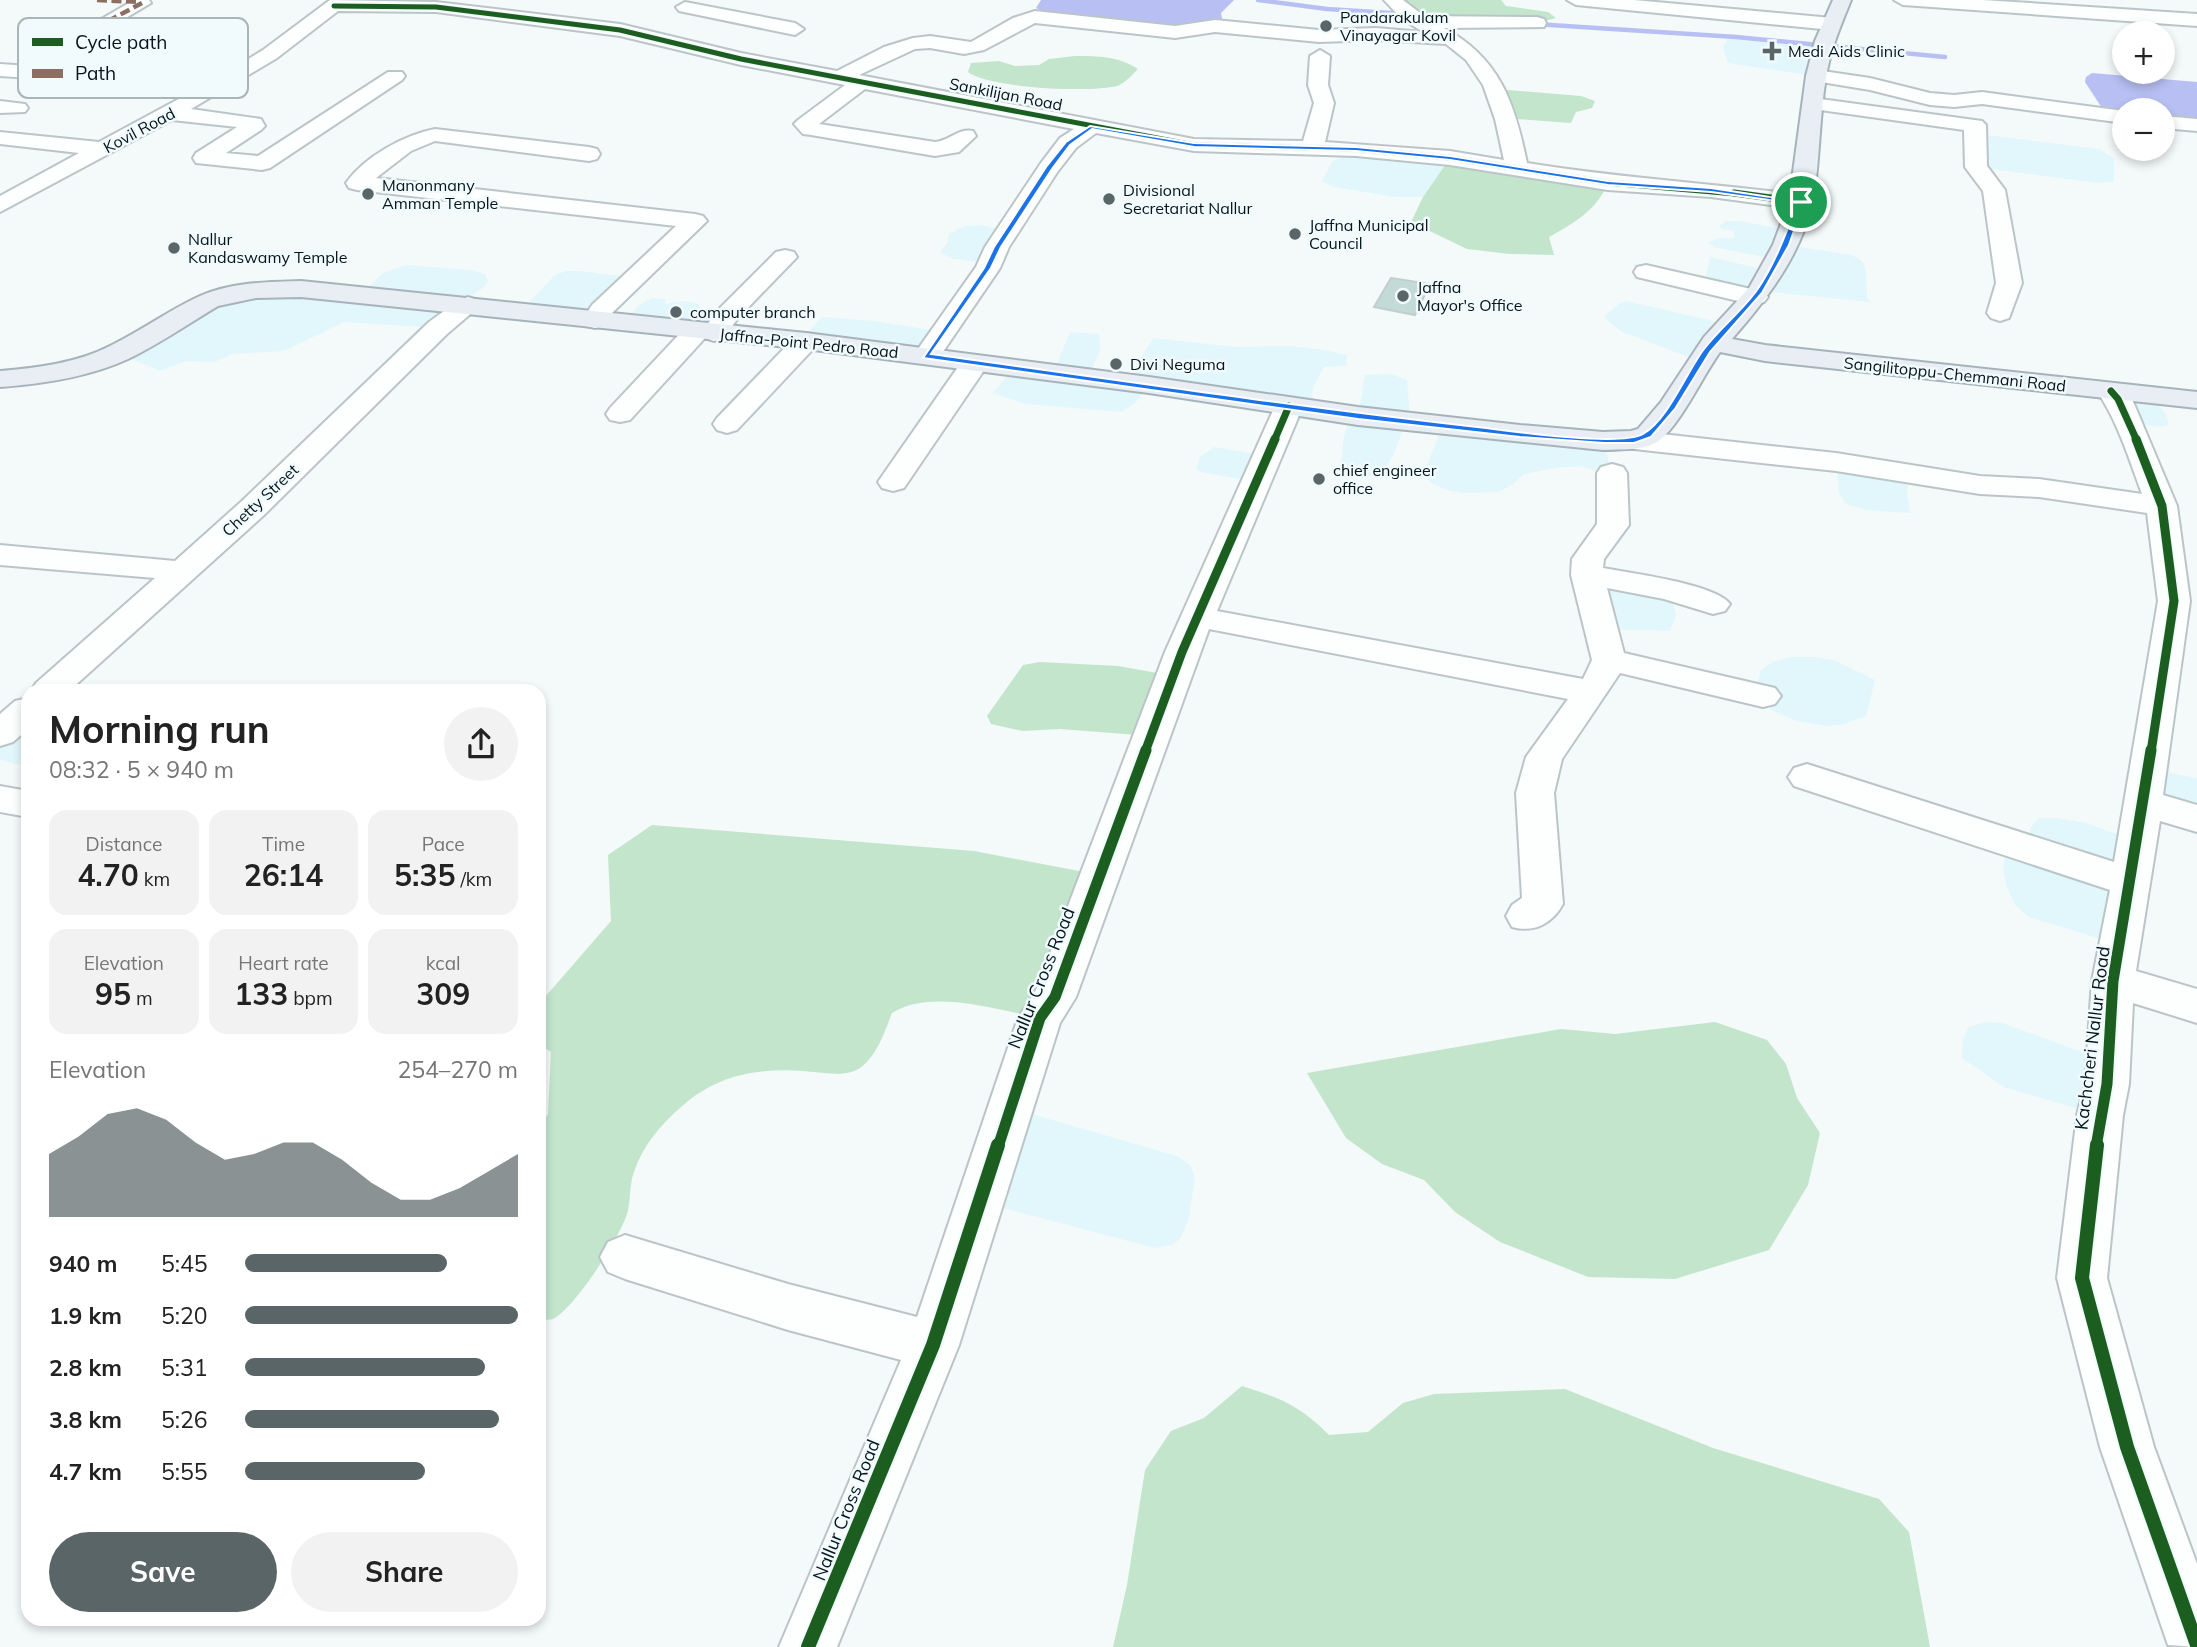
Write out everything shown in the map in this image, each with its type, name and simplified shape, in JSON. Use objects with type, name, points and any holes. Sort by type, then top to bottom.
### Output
[{"type":"main road","points":[[1634,440],[1648,435],[1672,407],[1713,343],[1755,297],[1785,245],[1801,202],[1816,76],[1836,7]]},
{"type":"main road","name":"Jaffna-Point Pedro Road","points":[[0,379],[31,377],[118,353],[209,301],[230,294],[256,290],[301,289],[806,341],[1358,416],[1520,435],[1604,441],[1634,440]]},
{"type":"main road","name":"Sangilitoppu-Chemmani Road","points":[[1713,343],[1765,354],[2197,400]]},
{"type":"street","points":[[97,0],[144,1]]},
{"type":"street","points":[[1393,0],[1405,13],[1463,47],[1493,82],[1512,142],[1517,170]]},
{"type":"street","points":[[1576,0],[1836,7]]},
{"type":"street","points":[[1903,0],[2197,20]]},
{"type":"street","points":[[113,18],[144,1]]},
{"type":"street","name":"Sankilijan Road","points":[[338,3],[501,13],[634,33],[693,49],[1194,145],[1356,149],[1450,158],[1608,183],[1711,190],[1801,202]]},
{"type":"street","name":"Kovil Road","points":[[248,68],[338,3]]},
{"type":"street","points":[[634,33],[692,4],[795,29]]},
{"type":"street","points":[[838,78],[922,42],[957,47],[981,45],[1014,23],[1035,17],[1175,32],[1215,26],[1319,36],[1376,34],[1450,39]]},
{"type":"street","points":[[1422,22],[1537,23]]},
{"type":"street","points":[[1312,149],[1324,103],[1318,85],[1321,57]]},
{"type":"street","points":[[0,70],[18,71]]},
{"type":"street","points":[[169,113],[254,123],[254,126],[204,158],[262,163],[395,76]]},
{"type":"street","points":[[1816,76],[1870,84],[1930,99],[1954,101],[1982,98],[2112,115]]},
{"type":"street","points":[[861,82],[805,124],[811,129],[935,149],[951,147],[965,136]]},
{"type":"street","name":"Kovil Road","points":[[0,205],[198,98]]},
{"type":"street","points":[[1813,104],[1975,125],[1976,167],[1994,190],[2009,283],[2000,313]]},
{"type":"street","points":[[2175,123],[2197,125]]},
{"type":"street","points":[[926,356],[988,268],[997,247],[1049,169],[1068,143],[1090,127]]},
{"type":"street","points":[[589,154],[435,135],[423,136],[357,183],[695,222],[601,310],[596,320]]},
{"type":"street","points":[[0,138],[102,149]]},
{"type":"street","points":[[0,187],[27,190]]},
{"type":"street","points":[[620,415],[785,257]]},
{"type":"street","points":[[1646,272],[1755,297]]},
{"type":"street","name":"Chetty Street","points":[[56,684],[313,452],[438,328],[468,305]]},
{"type":"street","points":[[727,424],[806,341]]},
{"type":"street","points":[[893,482],[975,363]]},
{"type":"street","name":"Kachcheri Nallur Road","points":[[2111,391],[2118,399],[2138,443],[2162,506],[2185,610],[2144,802],[2113,981],[2107,1084],[2100,1115],[2081,1278],[2127,1447],[2197,1645]]},
{"type":"street","name":"Nallur Cross Road","points":[[808,1647],[933,1345],[1041,1018],[1055,997],[1129,791],[1197,617],[1289,405]]},
{"type":"street","points":[[1634,440],[1849,464],[1980,485],[2039,488],[2162,506]]},
{"type":"street","points":[[1526,916],[1543,904],[1535,793],[1544,757],[1591,692],[1609,660],[1587,575],[1588,559],[1614,525],[1612,473]]},
{"type":"street","points":[[0,555],[182,571]]},
{"type":"street","points":[[1587,575],[1670,590],[1713,604]]},
{"type":"street","points":[[1197,617],[1591,692]]},
{"type":"street","points":[[1609,660],[1763,696]]},
{"type":"street","points":[[0,734],[21,715]]},
{"type":"street","points":[[1807,777],[2132,882]]},
{"type":"street","points":[[0,799],[21,803]]},
{"type":"street","points":[[2144,802],[2197,819]]},
{"type":"street","points":[[2113,981],[2197,1006]]},
{"type":"street","points":[[625,1257],[774,1303],[933,1345]]},
{"type":"shaded area","name":"Medi Aids Clinic","points":[[1730,34],[1824,45],[1816,76],[1728,63],[1723,47]]},
{"type":"shaded area","points":[[1986,135],[2099,149],[2114,161],[2114,181],[2098,183],[1992,169],[1976,163]]},
{"type":"shaded area","points":[[1356,149],[1450,158],[1423,197],[1396,197],[1334,187],[1322,181],[1332,162]]},
{"type":"shaded area","points":[[1726,221],[1740,221],[1791,231],[1785,245],[1852,255],[1862,261],[1866,269],[1867,298],[1870,302],[1760,291],[1705,279],[1710,257],[1770,271],[1776,259],[1717,248],[1708,243],[1717,238],[1735,238],[1733,231],[1720,228]]},
{"type":"shaded area","points":[[979,225],[1008,231],[990,263],[953,259],[941,253],[949,234],[965,226]]},
{"type":"shaded area","points":[[406,265],[471,270],[485,274],[488,281],[460,304],[438,328],[344,322],[284,351],[232,354],[215,362],[186,361],[160,371],[118,353],[230,294],[365,296],[383,273]]},
{"type":"shaded area","points":[[565,271],[635,278],[595,320],[522,310],[554,276]]},
{"type":"shaded area","points":[[652,298],[666,299],[665,304],[685,301],[698,304],[701,309],[729,313],[714,333],[625,323],[639,305]]},
{"type":"shaded area","points":[[1626,301],[1728,327],[1699,361],[1622,332],[1604,317]]},
{"type":"shaded area","points":[[822,317],[874,321],[937,331],[926,356],[806,341],[813,326]]},
{"type":"shaded area","points":[[1070,332],[1099,334],[1100,351],[1088,377],[1126,382],[1153,338],[1234,347],[1291,346],[1324,350],[1347,355],[1346,366],[1324,367],[1313,387],[1311,409],[1149,385],[1136,402],[1122,412],[1025,404],[993,393],[1014,368],[1053,374]]},
{"type":"shaded area","points":[[1391,374],[1407,380],[1410,421],[1400,421],[1402,432],[1393,456],[1379,478],[1346,471],[1341,464],[1344,436],[1351,415],[1358,416],[1365,375]]},
{"type":"shaded area","points":[[2150,395],[2166,414],[2169,425],[2160,427],[2128,422],[2118,399]]},
{"type":"shaded area","points":[[1443,425],[1603,441],[1612,473],[1602,473],[1581,466],[1556,468],[1524,474],[1498,492],[1463,493],[1447,490],[1426,478],[1425,470]]},
{"type":"shaded area","points":[[1214,447],[1267,456],[1256,482],[1200,472],[1196,468],[1200,457]]},
{"type":"shaded area","points":[[1836,462],[1909,473],[1907,495],[1910,513],[1866,510],[1846,504],[1839,493]]},
{"type":"shaded area","points":[[1587,575],[1670,590],[1676,615],[1670,631],[1600,629]]},
{"type":"shaded area","points":[[1790,657],[1834,660],[1875,680],[1866,716],[1845,724],[1827,726],[1797,721],[1771,710],[1758,682],[1761,670],[1772,662]]},
{"type":"shaded area","points":[[21,729],[21,765],[0,760],[0,734]]},
{"type":"shaded area","points":[[2149,769],[2197,778],[2197,819],[2144,802]]},
{"type":"shaded area","points":[[2038,818],[2086,823],[2137,841],[2121,945],[2029,917],[2015,905],[2006,885],[2003,866],[2009,842],[2033,850],[2030,829]]},
{"type":"shaded area","points":[[1985,1022],[2002,1023],[2107,1061],[2100,1115],[2004,1087],[1962,1058],[1963,1039],[1969,1027]]},
{"type":"shaded area","points":[[1011,1108],[1177,1156],[1190,1165],[1195,1176],[1189,1218],[1181,1238],[1172,1245],[1155,1248],[980,1202]]},
{"type":"green space","points":[[1393,0],[1501,0],[1506,6],[1548,12],[1556,18],[1537,23],[1422,22]]},
{"type":"green space","points":[[1075,56],[1115,59],[1138,69],[1117,86],[1085,89],[1040,88],[996,82],[968,72],[971,63],[999,61],[1015,66],[1039,65],[1049,59]]},
{"type":"green space","points":[[1496,89],[1581,96],[1595,101],[1592,108],[1576,112],[1571,123],[1504,118]]},
{"type":"green space","points":[[1450,158],[1608,183],[1591,208],[1576,221],[1549,237],[1554,255],[1467,249],[1411,222],[1423,197]]},
{"type":"green space","points":[[1040,662],[1118,666],[1174,676],[1151,736],[1060,729],[1023,731],[991,724],[987,716],[1023,665]]},
{"type":"green space","points":[[652,825],[974,851],[1100,875],[1040,1018],[985,1006],[944,1001],[908,1006],[892,1013],[876,1050],[866,1063],[854,1071],[840,1074],[786,1070],[737,1076],[708,1088],[680,1108],[652,1137],[637,1163],[623,1225],[596,1270],[564,1311],[553,1319],[546,1320],[546,1117],[551,1052],[546,1049],[546,996],[611,921],[608,855]]},
{"type":"green space","points":[[1715,1022],[1767,1040],[1786,1064],[1797,1098],[1820,1133],[1808,1185],[1769,1250],[1675,1279],[1588,1277],[1500,1242],[1455,1212],[1424,1180],[1382,1164],[1346,1138],[1307,1073],[1561,1029],[1615,1034]]},
{"type":"green space","points":[[1242,1386],[1289,1404],[1329,1435],[1368,1432],[1403,1403],[1434,1394],[1565,1389],[1713,1448],[1879,1499],[1909,1532],[1930,1647],[1113,1647],[1127,1585],[1145,1470],[1171,1431],[1204,1418]]},
{"type":"water","points":[[1041,0],[1234,0],[1221,13],[1224,29],[1065,23],[1036,8]]},
{"type":"water","points":[[2092,73],[2112,75],[2112,84],[2175,84],[2175,80],[2197,82],[2197,123],[2175,120],[2175,98],[2112,98],[2112,111],[2102,108],[2085,82],[2086,77]]},
{"type":"building","name":"Jaffna Mayor's Office","points":[[1391,278],[1430,284],[1415,315],[1374,307]]},
{"type":"waterway","points":[[1258,0],[1327,9],[1406,14]]},
{"type":"waterway","points":[[1535,24],[1736,37],[1945,57]]},
{"type":"marked path","points":[[97,0],[140,2]]},
{"type":"marked path","points":[[114,18],[142,3]]},
{"type":"cycle path","points":[[334,6],[436,7],[620,30],[741,59],[1194,145],[1356,149],[1450,158],[1608,183],[1711,190],[1801,202]]},
{"type":"cycle path","points":[[2111,391],[2118,399],[2138,443],[2162,506],[2174,601],[2124,927],[2113,981],[2107,1084],[2100,1115],[2082,1278],[2127,1447],[2197,1645]]},
{"type":"cycle path","points":[[808,1647],[933,1345],[1040,1018],[1055,997],[1182,652],[1289,406]]},
{"type":"place","name":"Pandarakulam Vinayagar Kovil","points":[[1326,26]]},
{"type":"place","name":"Medi Aids Clinic","points":[[1772,51]]},
{"type":"place","name":"Manonmany Amman Temple","points":[[368,194]]},
{"type":"place","name":"Divisional Secretariat Nallur","points":[[1109,199]]},
{"type":"place","name":"Jaffna Municipal Council","points":[[1295,234]]},
{"type":"place","name":"Nallur Kandaswamy Temple","points":[[174,248]]},
{"type":"place","name":"Jaffna Mayor's Office","points":[[1403,296]]},
{"type":"place","name":"computer branch","points":[[676,312]]},
{"type":"place","name":"Divi Neguma","points":[[1116,364]]},
{"type":"place","name":"chief engineer office","points":[[1319,479]]},
{"type":"route","points":[[1090,127],[1194,145],[1356,149],[1450,158],[1608,183],[1711,190],[1801,202],[1785,245],[1760,291],[1699,361],[1672,407],[1648,435],[1634,440],[1604,441],[1520,435],[1358,416],[926,356],[988,268],[997,247],[1049,169],[1068,143],[1090,127]]}]
